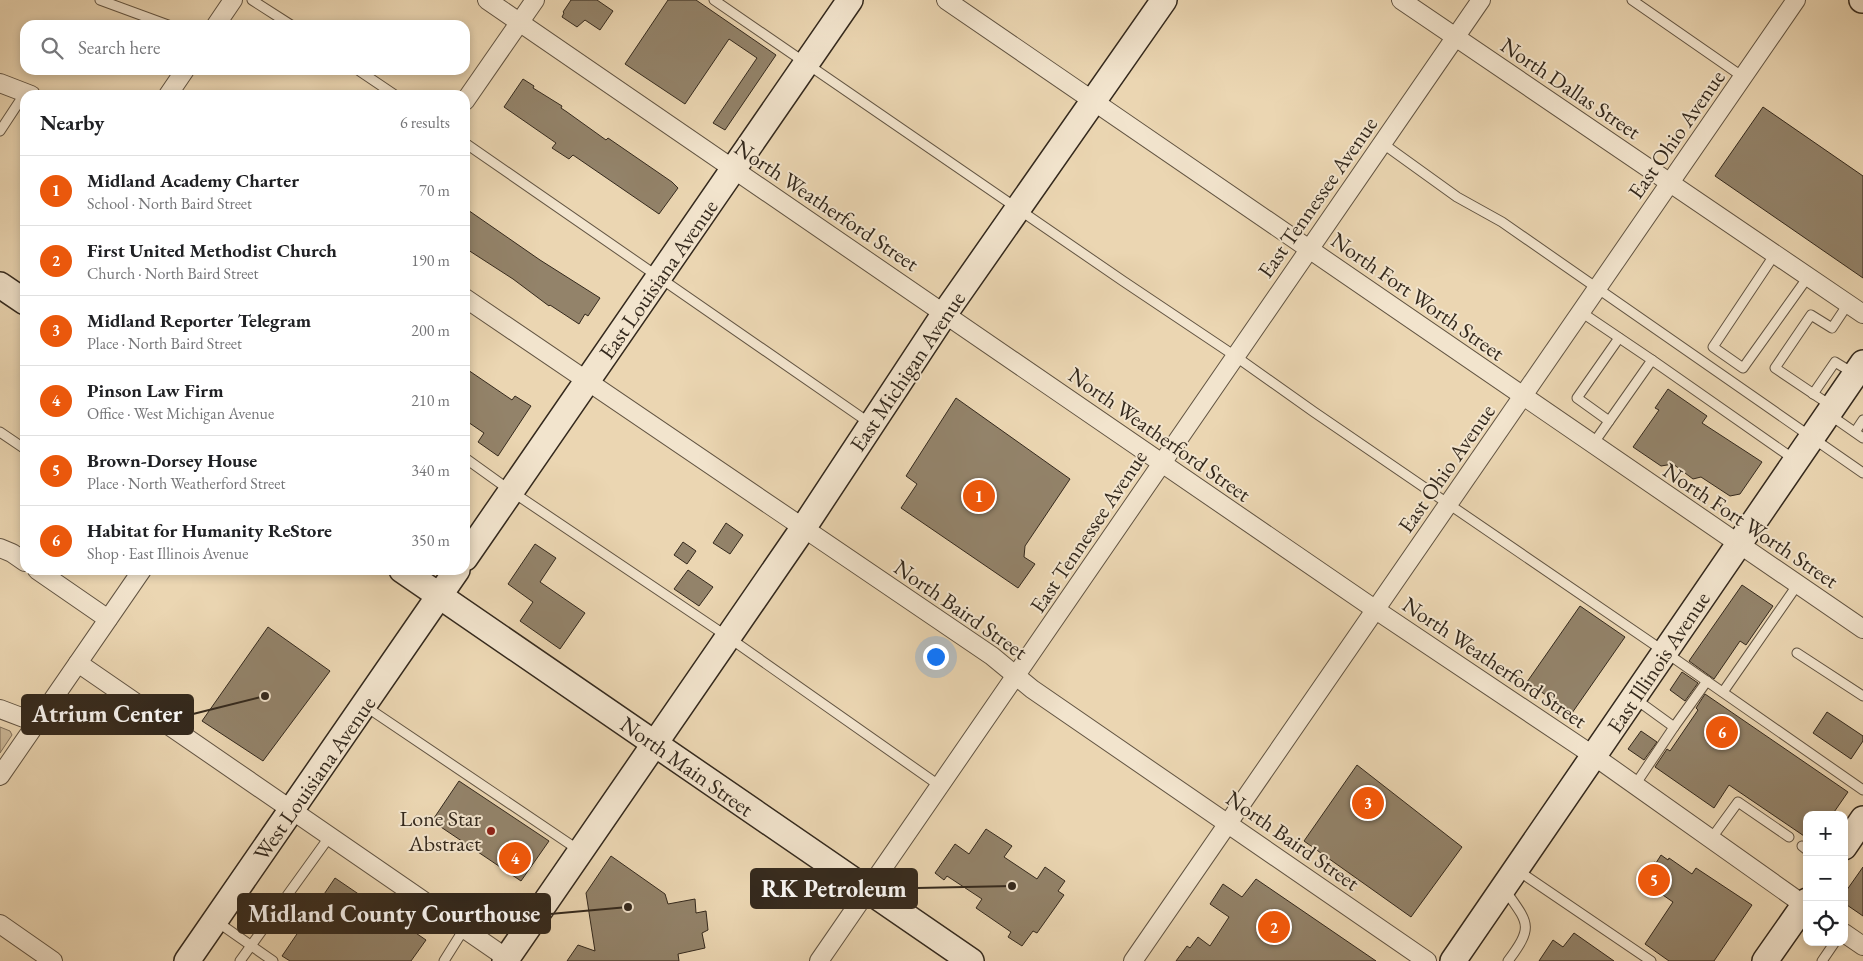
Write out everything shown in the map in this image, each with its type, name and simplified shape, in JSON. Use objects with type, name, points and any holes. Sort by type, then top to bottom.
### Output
[{"type":"street","points":[[219,20],[232,0]]},
{"type":"street","name":"North Weatherford Street","points":[[487,0],[1376,610],[1594,756],[1803,903]]},
{"type":"street","points":[[470,95],[535,0]]},
{"type":"street","name":"East Louisiana Avenue","points":[[470,551],[850,0]]},
{"type":"street","name":"North Fort Worth Street","points":[[946,0],[1863,629]]},
{"type":"street","name":"East Michigan Avenue","points":[[507,960],[804,527],[945,313],[1164,0]]},
{"type":"street","name":"North Dallas Street","points":[[1401,0],[1863,314]]},
{"type":"street","name":"East Tennessee Avenue","points":[[819,961],[1481,0]]},
{"type":"street","name":"East Ohio Avenue","points":[[1133,961],[1796,0]]},
{"type":"street","points":[[171,90],[182,75]]},
{"type":"street","points":[[0,83],[20,91]]},
{"type":"street","points":[[0,284],[20,298]]},
{"type":"street","name":"North Baird Street","points":[[470,301],[992,656],[1032,689],[1427,961]]},
{"type":"street","name":"East Illinois Avenue","points":[[1452,961],[1812,438],[1825,405],[1859,369]]},
{"type":"street","points":[[0,548],[20,559]]},
{"type":"street","points":[[44,575],[108,619]]},
{"type":"street","points":[[0,776],[139,575]]},
{"type":"street","name":"North Main Street","points":[[409,575],[971,961]]},
{"type":"street","points":[[439,596],[454,575]]},
{"type":"street","name":"West Louisiana Avenue","points":[[187,961],[439,596]]},
{"type":"street","points":[[78,663],[507,960]]},
{"type":"street","points":[[0,709],[37,723]]},
{"type":"street","points":[[1848,841],[1863,820]]},
{"type":"street","points":[[1765,961],[1803,909]]},
{"type":"street","points":[[0,924],[53,961]]},
{"type":"street","points":[[1848,936],[1863,946]]},
{"type":"lane","points":[[100,0],[154,20]]},
{"type":"lane","points":[[252,0],[283,20]]},
{"type":"lane","points":[[714,0],[1236,356],[1314,412],[1863,790]]},
{"type":"lane","points":[[1632,0],[1743,77]]},
{"type":"lane","points":[[365,75],[388,90]]},
{"type":"lane","points":[[0,132],[20,105]]},
{"type":"lane","points":[[1382,143],[1457,197],[1502,222],[1863,473]]},
{"type":"lane","points":[[470,146],[872,424]]},
{"type":"lane","points":[[1775,254],[1712,347],[1743,368],[1808,276]]},
{"type":"lane","points":[[1848,304],[1832,328],[1811,315],[1775,368],[1825,405],[1863,438]]},
{"type":"lane","points":[[1581,312],[1796,461]]},
{"type":"lane","points":[[1609,421],[1577,398],[1619,338]]},
{"type":"lane","points":[[1593,444],[1652,360]]},
{"type":"lane","points":[[1854,432],[1863,420]]},
{"type":"lane","points":[[0,432],[20,446]]},
{"type":"lane","points":[[470,462],[728,637],[940,786]]},
{"type":"lane","points":[[1723,692],[1798,584]]},
{"type":"lane","points":[[1797,652],[1863,696]]},
{"type":"lane","points":[[1634,785],[1707,681]]},
{"type":"lane","points":[[1634,698],[1674,727]]},
{"type":"lane","points":[[364,705],[580,852]]},
{"type":"lane","points":[[1711,839],[1738,802],[1789,838]]},
{"type":"lane","points":[[240,961],[330,836]]},
{"type":"lane","points":[[1508,961],[1522,941],[1526,931],[1526,924],[1509,878]]},
{"type":"lane","points":[[1509,878],[1651,961]]},
{"type":"lane","points":[[216,920],[273,961]]},
{"type":"lane","points":[[444,961],[464,929]]},
{"type":"lane","points":[[1822,961],[1833,946]]},
{"type":"shaded area","points":[[0,727],[10,731],[12,735],[0,753]]},
{"type":"building","points":[[571,0],[597,0],[613,11],[600,30],[585,20],[577,27],[562,17]]},
{"type":"building","points":[[668,0],[696,0],[776,55],[725,130],[713,123],[757,58],[729,39],[685,104],[625,64]]},
{"type":"building","points":[[523,79],[606,140],[608,138],[672,182],[678,188],[659,214],[573,155],[569,159],[552,148],[556,143],[504,107]]},
{"type":"building","points":[[1763,107],[1863,176],[1863,278],[1715,176]]},
{"type":"building","points":[[470,211],[540,260],[600,298],[588,316],[585,314],[579,324],[549,306],[513,279],[470,251]]},
{"type":"building","points":[[470,371],[512,400],[515,396],[531,406],[498,456],[478,442],[484,433],[470,423]]},
{"type":"building","points":[[1668,389],[1707,416],[1702,423],[1762,462],[1740,494],[1730,496],[1701,477],[1693,479],[1673,464],[1661,466],[1633,447],[1659,410],[1655,408]]},
{"type":"building","points":[[956,398],[1070,479],[1025,546],[1024,557],[1035,564],[1018,588],[901,508],[917,484],[906,476]]},
{"type":"building","points":[[726,523],[743,535],[730,554],[713,543]]},
{"type":"building","points":[[683,542],[696,551],[687,564],[674,555]]},
{"type":"building","points":[[535,544],[556,558],[540,582],[585,613],[560,649],[520,621],[533,602],[508,584]]},
{"type":"building","points":[[688,570],[713,587],[699,606],[674,589]]},
{"type":"building","points":[[1742,585],[1773,606],[1746,645],[1740,641],[1714,679],[1689,661]]},
{"type":"building","points":[[1580,606],[1625,637],[1572,713],[1527,682]]},
{"type":"building","points":[[268,627],[330,671],[263,761],[202,721]]},
{"type":"building","points":[[1682,672],[1698,683],[1685,701],[1670,690]]},
{"type":"building","points":[[1705,694],[1848,792],[1835,811],[1803,811],[1803,835],[1729,785],[1714,808],[1655,767],[1667,749],[1670,751],[1698,710],[1696,708]]},
{"type":"building","points":[[1827,712],[1863,736],[1863,741],[1851,759],[1813,733]]},
{"type":"building","points":[[1641,731],[1657,742],[1644,760],[1628,749]]},
{"type":"building","points":[[1357,765],[1462,847],[1411,917],[1304,841]]},
{"type":"building","name":"Lone Star Abstract","points":[[459,781],[549,841],[521,881],[432,821]]},
{"type":"building","points":[[986,829],[1012,846],[1004,857],[1037,879],[1045,867],[1065,881],[1058,891],[1064,895],[1037,933],[1033,931],[1022,946],[1008,937],[1011,932],[976,908],[982,899],[947,876],[944,880],[935,873],[955,844],[969,854]]},
{"type":"building","points":[[1661,855],[1668,860],[1669,858],[1692,874],[1696,868],[1752,905],[1714,961],[1669,961],[1645,944],[1673,902],[1641,880]]},
{"type":"building","points":[[611,856],[665,894],[668,904],[695,899],[696,913],[706,911],[708,930],[702,933],[705,948],[678,954],[679,961],[567,961],[578,945],[595,951],[586,893]]},
{"type":"building","points":[[1863,867],[1863,916],[1848,906],[1848,888]]},
{"type":"building","points":[[335,878],[426,940],[411,961],[290,961],[282,956]]},
{"type":"building","points":[[1256,879],[1376,961],[1176,961],[1187,946],[1190,948],[1198,937],[1210,946],[1229,917],[1210,904],[1223,884],[1242,897]]},
{"type":"building","points":[[1574,933],[1614,961],[1539,961],[1553,940],[1563,947]]},
{"type":"place","name":"Midland Academy Charter","points":[[979,496]]},
{"type":"place","name":"Atrium Center","points":[[265,696]]},
{"type":"place","name":"Habitat for Humanity ReStore","points":[[1722,732]]},
{"type":"place","name":"Midland Reporter Telegram","points":[[1368,803]]},
{"type":"place","name":"Lone Star Abstract","points":[[491,831]]},
{"type":"place","name":"Pinson Law Firm","points":[[515,858]]},
{"type":"place","name":"Brown-Dorsey House","points":[[1654,880]]},
{"type":"place","name":"RK Petroleum","points":[[1012,886]]},
{"type":"place","name":"Midland County Courthouse","points":[[628,907]]},
{"type":"place","name":"First United Methodist Church","points":[[1274,927]]}]
